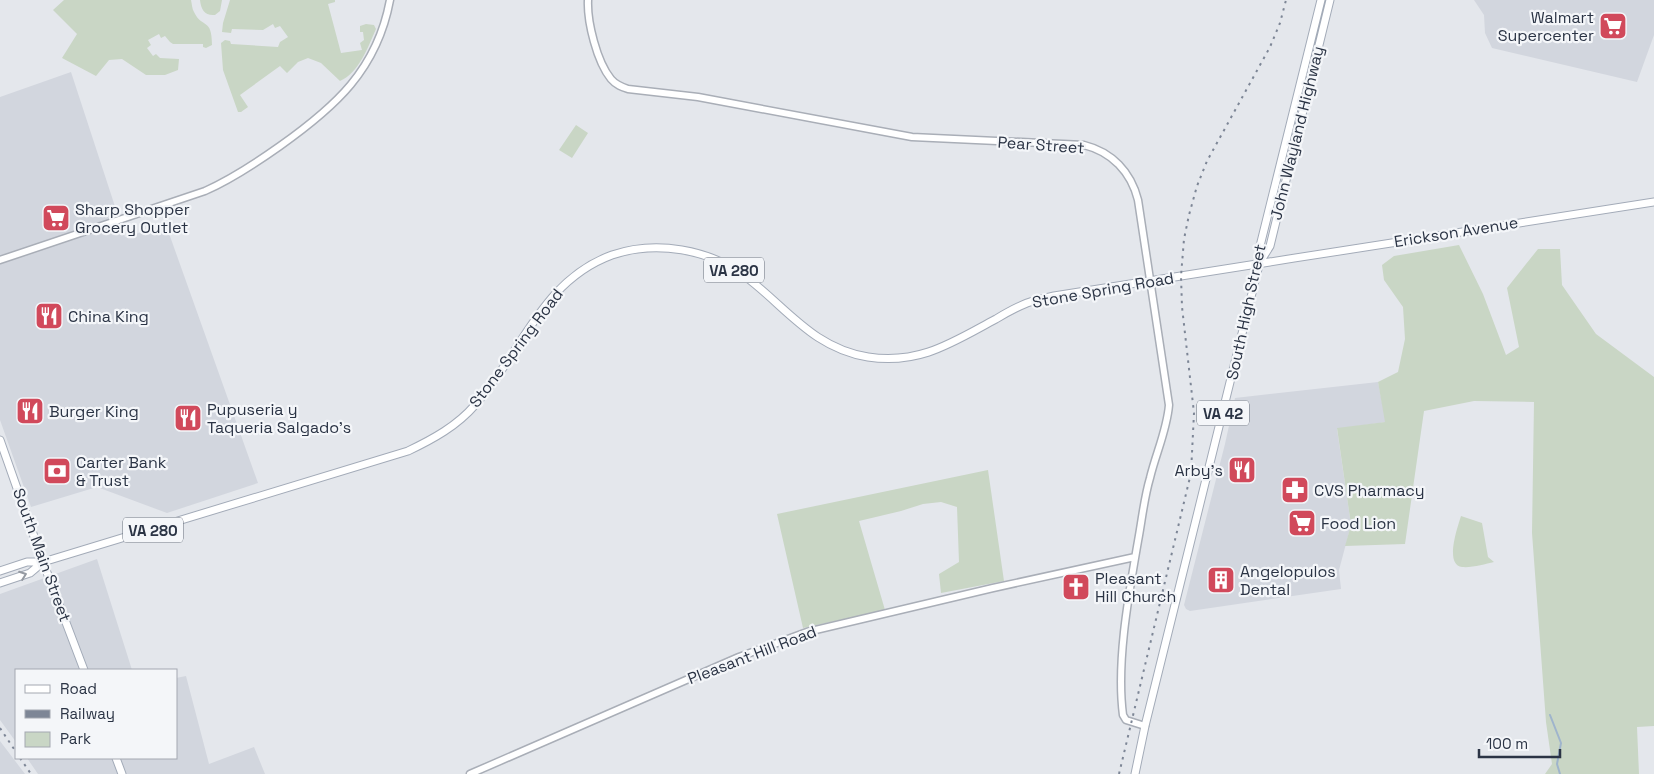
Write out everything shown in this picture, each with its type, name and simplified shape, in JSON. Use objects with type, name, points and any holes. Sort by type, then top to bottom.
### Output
[{"type":"main road","name":"John Wayland Highway","points":[[1307,54],[1320,0]]},
{"type":"main road","name":"John Wayland Highway","points":[[1259,265],[1270,246],[1330,0]]},
{"type":"main road","name":"South High Street","points":[[1135,774],[1145,726],[1259,265],[1260,246],[1307,54]]},
{"type":"main road","name":"Erickson Avenue","points":[[1259,265],[1654,202]]},
{"type":"main road","name":"Stone Spring Road","points":[[0,571],[27,562],[43,562],[408,451],[434,438],[461,419],[487,391],[540,312],[561,287],[583,268],[613,255],[640,249],[659,248],[681,250],[719,261],[745,277],[818,338],[840,349],[869,357],[892,358],[916,356],[948,345],[1027,303],[1054,296],[1259,265]]},
{"type":"main road","name":"South Main Street","points":[[0,440],[84,669]]},
{"type":"main road","name":"Stone Spring Road","points":[[0,583],[30,573],[43,562]]},
{"type":"main road","points":[[116,759],[122,774]]},
{"type":"street","points":[[0,260],[205,191],[251,167],[318,118],[348,88],[376,47],[390,0]]},
{"type":"street","name":"Pear Street","points":[[588,0],[590,23],[602,63],[612,80],[628,89],[698,97],[912,137],[1071,144],[1100,151],[1117,162],[1129,176],[1135,187],[1169,404],[1166,429],[1149,478],[1135,557],[1121,676],[1123,714],[1126,720],[1145,726]]},
{"type":"street","name":"Pleasant Hill Road","points":[[470,774],[483,771],[731,661],[807,632],[1135,557]]},
{"type":"shaded area","points":[[1474,0],[1654,0],[1654,35],[1637,82],[1492,48],[1485,33],[1484,15]]},
{"type":"shaded area","points":[[71,72],[125,237],[166,225],[258,483],[167,513],[97,487],[31,507],[0,420],[0,97]]},
{"type":"shaded area","points":[[1378,382],[1386,422],[1337,429],[1351,525],[1339,570],[1341,589],[1190,611],[1186,609],[1184,605],[1235,398]]},
{"type":"shaded area","points":[[97,559],[132,669],[15,669],[15,741],[0,720],[0,594]]},
{"type":"shaded area","points":[[186,676],[209,764],[254,747],[265,774],[38,774],[28,759],[178,759],[178,678]]},
{"type":"shaded area","points":[[0,741],[25,774],[0,774]]},
{"type":"green space","points":[[64,0],[191,0],[197,17],[210,30],[212,45],[206,48],[203,47],[203,44],[173,44],[165,36],[161,38],[159,34],[148,40],[151,45],[147,48],[153,56],[156,54],[160,58],[179,59],[178,70],[165,75],[146,75],[122,59],[109,60],[96,76],[62,58],[77,34],[53,10]]},
{"type":"green space","points":[[200,0],[222,0],[220,11],[215,15],[206,13],[201,7]]},
{"type":"green space","points":[[230,0],[335,0],[335,2],[328,4],[341,53],[362,50],[360,43],[364,40],[363,32],[360,32],[360,26],[366,24],[374,25],[376,29],[358,66],[347,77],[340,81],[321,63],[308,58],[298,62],[287,73],[280,66],[240,95],[248,107],[238,112],[223,70],[221,43],[225,40],[230,41],[231,44],[278,47],[280,42],[288,37],[280,26],[275,28],[273,24],[263,30],[232,29],[231,33],[222,32]]},
{"type":"green space","points":[[576,125],[588,133],[572,158],[559,150]]},
{"type":"green space","points":[[1459,245],[1483,294],[1506,355],[1519,347],[1507,288],[1538,249],[1560,249],[1562,285],[1596,334],[1654,377],[1654,726],[1637,727],[1639,774],[1545,774],[1552,764],[1546,722],[1532,533],[1534,402],[1474,401],[1424,411],[1405,544],[1345,546],[1351,525],[1337,428],[1385,422],[1378,382],[1398,372],[1405,339],[1403,307],[1384,280],[1382,265],[1394,256]]},
{"type":"green space","points":[[988,470],[1004,581],[941,593],[939,574],[959,562],[957,507],[941,502],[923,504],[859,521],[885,610],[803,628],[777,514]]},
{"type":"green space","points":[[1461,516],[1482,523],[1488,557],[1494,562],[1470,567],[1457,565],[1453,553],[1455,536]]},
{"type":"waterway","points":[[1550,715],[1561,743],[1557,764],[1560,774]]},
{"type":"railway","points":[[1119,774],[1191,473],[1194,413],[1182,307],[1181,276],[1184,239],[1189,215],[1197,186],[1207,161],[1270,47],[1280,23],[1286,0]]},
{"type":"railway","points":[[0,728],[15,750]]},
{"type":"railway","points":[[21,759],[31,774]]},
{"type":"place","name":"Walmart Supercenter","points":[[1613,26]]},
{"type":"place","name":"Sharp Shopper Grocery Outlet","points":[[56,218]]},
{"type":"place","name":"China King","points":[[49,316]]},
{"type":"place","name":"Burger King","points":[[30,411]]},
{"type":"place","name":"Pupuseria y Taqueria Salgado's","points":[[188,418]]},
{"type":"place","name":"Arby's","points":[[1242,470]]},
{"type":"place","name":"Carter Bank & Trust","points":[[57,471]]},
{"type":"place","name":"CVS Pharmacy","points":[[1295,490]]},
{"type":"place","name":"Food Lion","points":[[1302,523]]},
{"type":"place","name":"Angelopulos Dental","points":[[1221,580]]},
{"type":"place","name":"Pleasant Hill Church","points":[[1076,587]]}]
